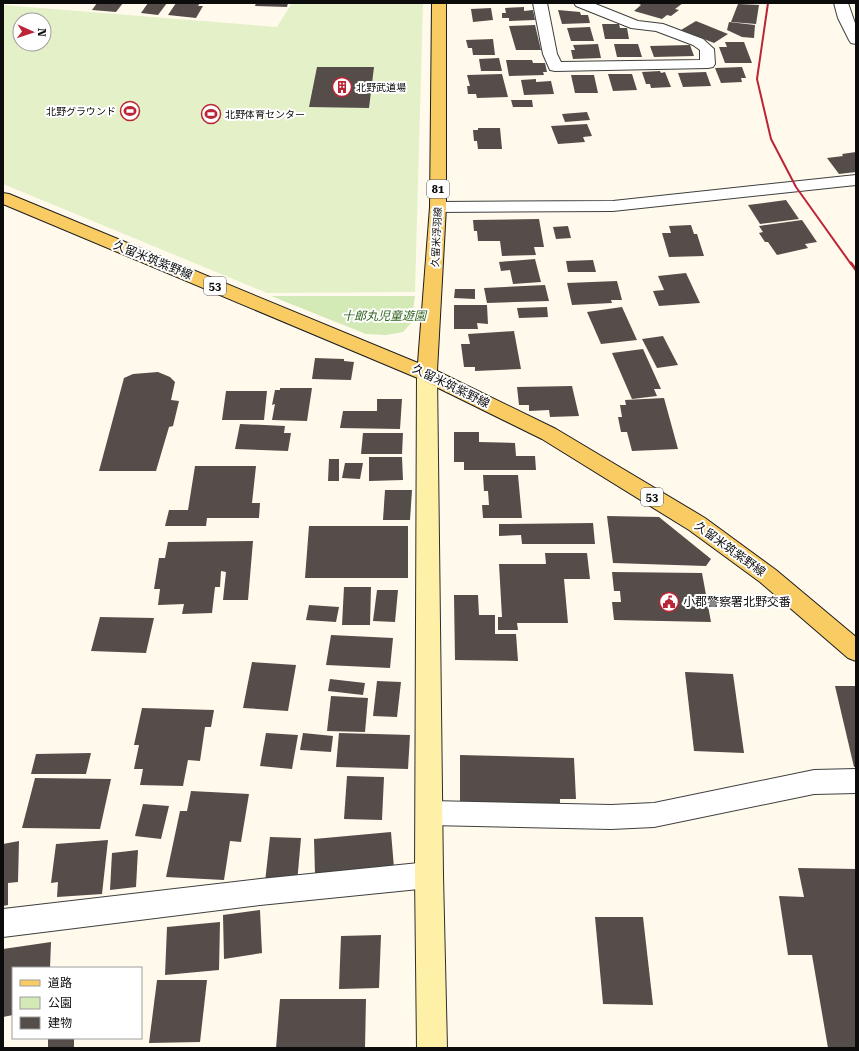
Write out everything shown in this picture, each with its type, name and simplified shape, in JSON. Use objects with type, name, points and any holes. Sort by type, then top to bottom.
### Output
[{"type":"main road","name":"久留米浮羽線","points":[[427,374],[438,207],[439,3]]},
{"type":"main road","name":"久留米筑紫野線","points":[[3,198],[427,374],[549,434],[697,524],[768,576],[856,651]]},
{"type":"street","points":[[540,3],[550,54],[555,67],[708,64],[707,49],[698,42],[658,27],[636,25],[580,3]]},
{"type":"street","points":[[842,3],[845,18],[856,40]]},
{"type":"street","points":[[438,207],[613,206],[856,180]]},
{"type":"street","points":[[427,374],[430,813],[429,875],[432,1048]]},
{"type":"street","points":[[430,813],[611,817],[654,815],[814,782],[856,781]]},
{"type":"street","points":[[3,923],[260,892],[429,875]]},
{"type":"green space","name":"北野体育センター","points":[[292,3],[423,3],[415,292],[267,293],[3,184],[3,5],[277,27]]},
{"type":"green space","name":"十郎丸児童遊園","points":[[271,296],[415,296],[411,323],[403,332],[386,335],[366,334]]},
{"type":"building","points":[[97,3],[123,3],[116,12],[92,10]]},
{"type":"building","points":[[148,3],[167,3],[158,15],[141,13]]},
{"type":"building","points":[[176,3],[200,3],[198,6],[203,6],[196,18],[168,15]]},
{"type":"building","points":[[256,3],[288,3],[287,7],[255,6]]},
{"type":"building","points":[[683,3],[675,9],[679,10],[671,16],[667,15],[662,19],[634,11],[641,5],[639,4]]},
{"type":"building","points":[[738,4],[759,5],[756,24],[731,22]]},
{"type":"building","points":[[524,7],[524,11],[533,10],[535,20],[509,21],[509,18],[502,18],[502,13],[506,13],[505,8]]},
{"type":"building","points":[[491,8],[493,20],[473,22],[471,9]]},
{"type":"building","points":[[558,10],[580,12],[581,15],[588,15],[590,23],[562,24]]},
{"type":"building","points":[[696,21],[728,34],[714,43],[681,30]]},
{"type":"building","points":[[729,22],[755,25],[754,38],[742,37],[727,30]]},
{"type":"building","points":[[602,24],[619,24],[620,28],[627,28],[629,39],[605,39]]},
{"type":"building","points":[[535,25],[541,50],[516,50],[509,26]]},
{"type":"building","points":[[590,27],[594,41],[571,41],[567,28]]},
{"type":"building","points":[[493,39],[495,55],[473,55],[472,48],[468,48],[466,40]]},
{"type":"building","points":[[725,42],[744,42],[752,63],[725,63],[719,47],[727,47]]},
{"type":"building","points":[[598,44],[601,58],[573,59],[571,50],[575,50],[573,45]]},
{"type":"building","points":[[614,44],[638,44],[642,57],[617,57]]},
{"type":"building","points":[[690,45],[694,56],[654,57],[650,46]]},
{"type":"building","points":[[499,58],[502,71],[481,71],[479,59]]},
{"type":"building","points":[[506,60],[532,60],[533,63],[545,63],[547,72],[543,72],[544,75],[509,76]]},
{"type":"building","name":"北野武道場","points":[[317,67],[374,67],[369,108],[309,107]]},
{"type":"building","points":[[742,67],[746,78],[741,78],[742,82],[721,83],[715,68]]},
{"type":"building","points":[[660,71],[661,73],[665,72],[671,87],[651,88],[650,84],[646,84],[642,72]]},
{"type":"building","points":[[706,72],[711,86],[683,87],[678,73]]},
{"type":"building","points":[[502,74],[508,97],[477,98],[476,94],[468,94],[467,86],[470,86],[467,75]]},
{"type":"building","points":[[608,74],[632,74],[637,90],[613,91]]},
{"type":"building","points":[[571,75],[594,75],[598,93],[575,93]]},
{"type":"building","points":[[536,79],[536,82],[551,81],[554,94],[524,95],[521,80]]},
{"type":"building","points":[[511,100],[532,100],[533,107],[513,107]]},
{"type":"building","points":[[587,112],[590,120],[565,122],[562,114]]},
{"type":"building","points":[[587,124],[592,136],[583,137],[585,142],[558,144],[551,126]]},
{"type":"building","points":[[478,128],[500,128],[502,149],[478,149],[477,141],[474,141],[473,130],[478,130]]},
{"type":"building","points":[[856,152],[856,172],[839,174],[827,158],[843,156],[842,154]]},
{"type":"building","points":[[786,200],[799,219],[760,224],[748,205]]},
{"type":"building","points":[[539,219],[544,247],[534,247],[536,255],[502,256],[500,241],[478,241],[477,231],[474,231],[473,220]]},
{"type":"building","points":[[802,220],[817,242],[805,244],[808,248],[777,255],[768,242],[765,242],[759,233],[763,232],[759,226]]},
{"type":"building","points":[[691,225],[694,234],[697,234],[704,256],[669,257],[662,233],[671,233],[669,226]]},
{"type":"building","points":[[568,226],[571,238],[556,239],[553,227]]},
{"type":"building","points":[[535,259],[541,282],[513,284],[510,270],[501,271],[499,262]]},
{"type":"building","points":[[593,260],[596,272],[568,272],[566,261]]},
{"type":"building","points":[[686,273],[700,303],[659,306],[653,291],[664,290],[658,276]]},
{"type":"building","points":[[617,281],[622,300],[611,300],[612,303],[572,305],[567,283]]},
{"type":"building","points":[[545,285],[549,301],[487,303],[484,288]]},
{"type":"building","points":[[455,289],[475,289],[475,299],[454,298]]},
{"type":"building","points":[[454,305],[487,305],[488,324],[477,323],[478,329],[454,329]]},
{"type":"building","points":[[547,307],[548,317],[519,318],[517,308]]},
{"type":"building","points":[[622,307],[637,340],[601,344],[587,312]]},
{"type":"building","points":[[514,331],[521,369],[475,371],[475,367],[464,367],[461,344],[470,344],[468,334]]},
{"type":"building","points":[[663,336],[678,365],[657,368],[642,339]]},
{"type":"building","points":[[643,349],[661,389],[654,389],[657,396],[632,399],[612,353]]},
{"type":"building","points":[[315,358],[344,359],[344,361],[354,362],[351,380],[312,379]]},
{"type":"building","points":[[158,372],[170,377],[175,382],[171,400],[179,401],[173,426],[169,427],[156,471],[99,471],[124,378],[133,374]]},
{"type":"building","points":[[572,386],[579,416],[550,417],[549,410],[529,411],[529,405],[519,405],[517,387]]},
{"type":"building","points":[[280,388],[312,388],[307,421],[272,420],[275,404],[272,405],[275,390],[280,390]]},
{"type":"building","points":[[226,391],[267,391],[264,420],[222,420]]},
{"type":"building","points":[[664,398],[678,449],[632,451],[627,432],[621,432],[618,417],[622,417],[620,405],[626,405],[625,400]]},
{"type":"building","points":[[377,399],[402,399],[400,429],[340,428],[343,411],[377,411]]},
{"type":"building","points":[[240,424],[285,426],[284,433],[291,433],[288,451],[235,449]]},
{"type":"building","points":[[454,432],[479,432],[479,442],[515,443],[516,456],[535,456],[536,470],[464,470],[464,462],[454,462]]},
{"type":"building","points":[[363,433],[403,433],[402,454],[361,454]]},
{"type":"building","points":[[369,457],[402,457],[403,480],[369,481]]},
{"type":"building","points":[[329,459],[339,459],[339,481],[328,481]]},
{"type":"building","points":[[345,463],[363,463],[360,479],[342,478]]},
{"type":"building","points":[[195,466],[256,466],[252,503],[260,503],[259,518],[207,518],[206,526],[165,526],[169,510],[188,510]]},
{"type":"building","points":[[483,475],[518,475],[522,518],[483,518],[482,505],[489,505],[488,491],[484,491]]},
{"type":"building","points":[[385,490],[412,490],[410,520],[383,520]]},
{"type":"building","points":[[607,516],[659,517],[711,559],[706,566],[613,563]]},
{"type":"building","points":[[593,523],[595,544],[522,544],[521,535],[499,536],[499,524]]},
{"type":"building","points":[[309,526],[408,526],[408,578],[305,578]]},
{"type":"building","points":[[253,541],[248,600],[223,600],[226,572],[221,571],[220,587],[215,587],[212,613],[182,614],[184,604],[158,605],[160,589],[154,589],[159,558],[165,558],[168,542]]},
{"type":"building","points":[[545,553],[587,553],[590,579],[564,579],[568,623],[517,623],[518,630],[498,630],[498,617],[502,617],[499,564],[546,564]]},
{"type":"building","points":[[612,572],[702,573],[711,622],[614,620],[612,602],[621,602],[620,591],[614,591]]},
{"type":"building","points":[[344,587],[371,587],[370,625],[342,625]]},
{"type":"building","points":[[377,590],[398,590],[395,622],[373,621]]},
{"type":"building","points":[[454,595],[478,595],[479,615],[495,615],[495,634],[516,634],[518,661],[455,660]]},
{"type":"building","points":[[309,605],[339,607],[336,622],[306,620]]},
{"type":"building","points":[[100,617],[154,618],[146,653],[91,651]]},
{"type":"building","points":[[331,635],[393,638],[390,668],[326,665]]},
{"type":"building","points":[[252,662],[296,665],[288,711],[243,708]]},
{"type":"building","points":[[685,672],[733,674],[744,753],[694,751]]},
{"type":"building","points":[[330,679],[365,683],[363,695],[328,691]]},
{"type":"building","points":[[377,681],[401,682],[397,717],[373,716]]},
{"type":"building","points":[[835,686],[856,686],[856,767],[854,767]]},
{"type":"building","points":[[331,696],[368,698],[365,732],[327,731]]},
{"type":"building","points":[[142,708],[214,710],[211,727],[205,727],[200,761],[188,760],[183,786],[140,785],[143,769],[134,769],[139,745],[134,745]]},
{"type":"building","points":[[266,733],[298,735],[292,769],[260,766]]},
{"type":"building","points":[[303,733],[333,736],[331,752],[300,750]]},
{"type":"building","points":[[339,733],[410,735],[408,769],[336,767]]},
{"type":"building","points":[[91,753],[86,774],[31,774],[36,754]]},
{"type":"building","points":[[460,755],[574,758],[576,799],[560,799],[560,804],[460,802]]},
{"type":"building","points":[[347,776],[384,777],[382,820],[344,819]]},
{"type":"building","points":[[35,778],[111,779],[100,829],[22,828]]},
{"type":"building","points":[[191,791],[249,794],[241,842],[230,841],[224,880],[166,877],[180,811],[187,811]]},
{"type":"building","points":[[143,804],[169,806],[161,839],[135,836]]},
{"type":"building","points":[[391,832],[394,868],[315,874],[314,839]]},
{"type":"building","points":[[270,837],[301,838],[297,883],[265,882]]},
{"type":"building","points":[[108,840],[102,894],[57,897],[58,882],[51,883],[56,844]]},
{"type":"building","points":[[19,841],[18,882],[8,883],[8,905],[3,906],[3,844]]},
{"type":"building","points":[[138,850],[136,887],[110,890],[112,853]]},
{"type":"building","points":[[798,868],[856,869],[856,1048],[828,1048],[812,955],[788,955],[779,896],[804,897]]},
{"type":"building","points":[[260,910],[262,953],[224,959],[223,915]]},
{"type":"building","points":[[595,917],[643,917],[653,1005],[603,1004]]},
{"type":"building","points":[[220,922],[219,970],[165,975],[167,927]]},
{"type":"building","points":[[381,935],[379,988],[339,989],[341,936]]},
{"type":"building","points":[[51,942],[50,967],[12,967],[12,1015],[3,1017],[3,949]]},
{"type":"building","points":[[157,980],[207,980],[200,1042],[149,1043]]},
{"type":"building","points":[[280,999],[366,999],[365,1048],[276,1048]]},
{"type":"building","points":[[48,1039],[74,1039],[74,1048],[48,1048]]},
{"type":"railway","points":[[768,3],[757,79],[771,139],[796,187],[851,264]]},
{"type":"railway","points":[[851,263],[856,270]]},
{"type":"place","name":"北野武道場","points":[[342,87]]},
{"type":"place","name":"北野グラウンド","points":[[130,111]]},
{"type":"place","name":"北野体育センター","points":[[211,114]]},
{"type":"place","name":"小郡警察署北野交番","points":[[669,602]]}]
